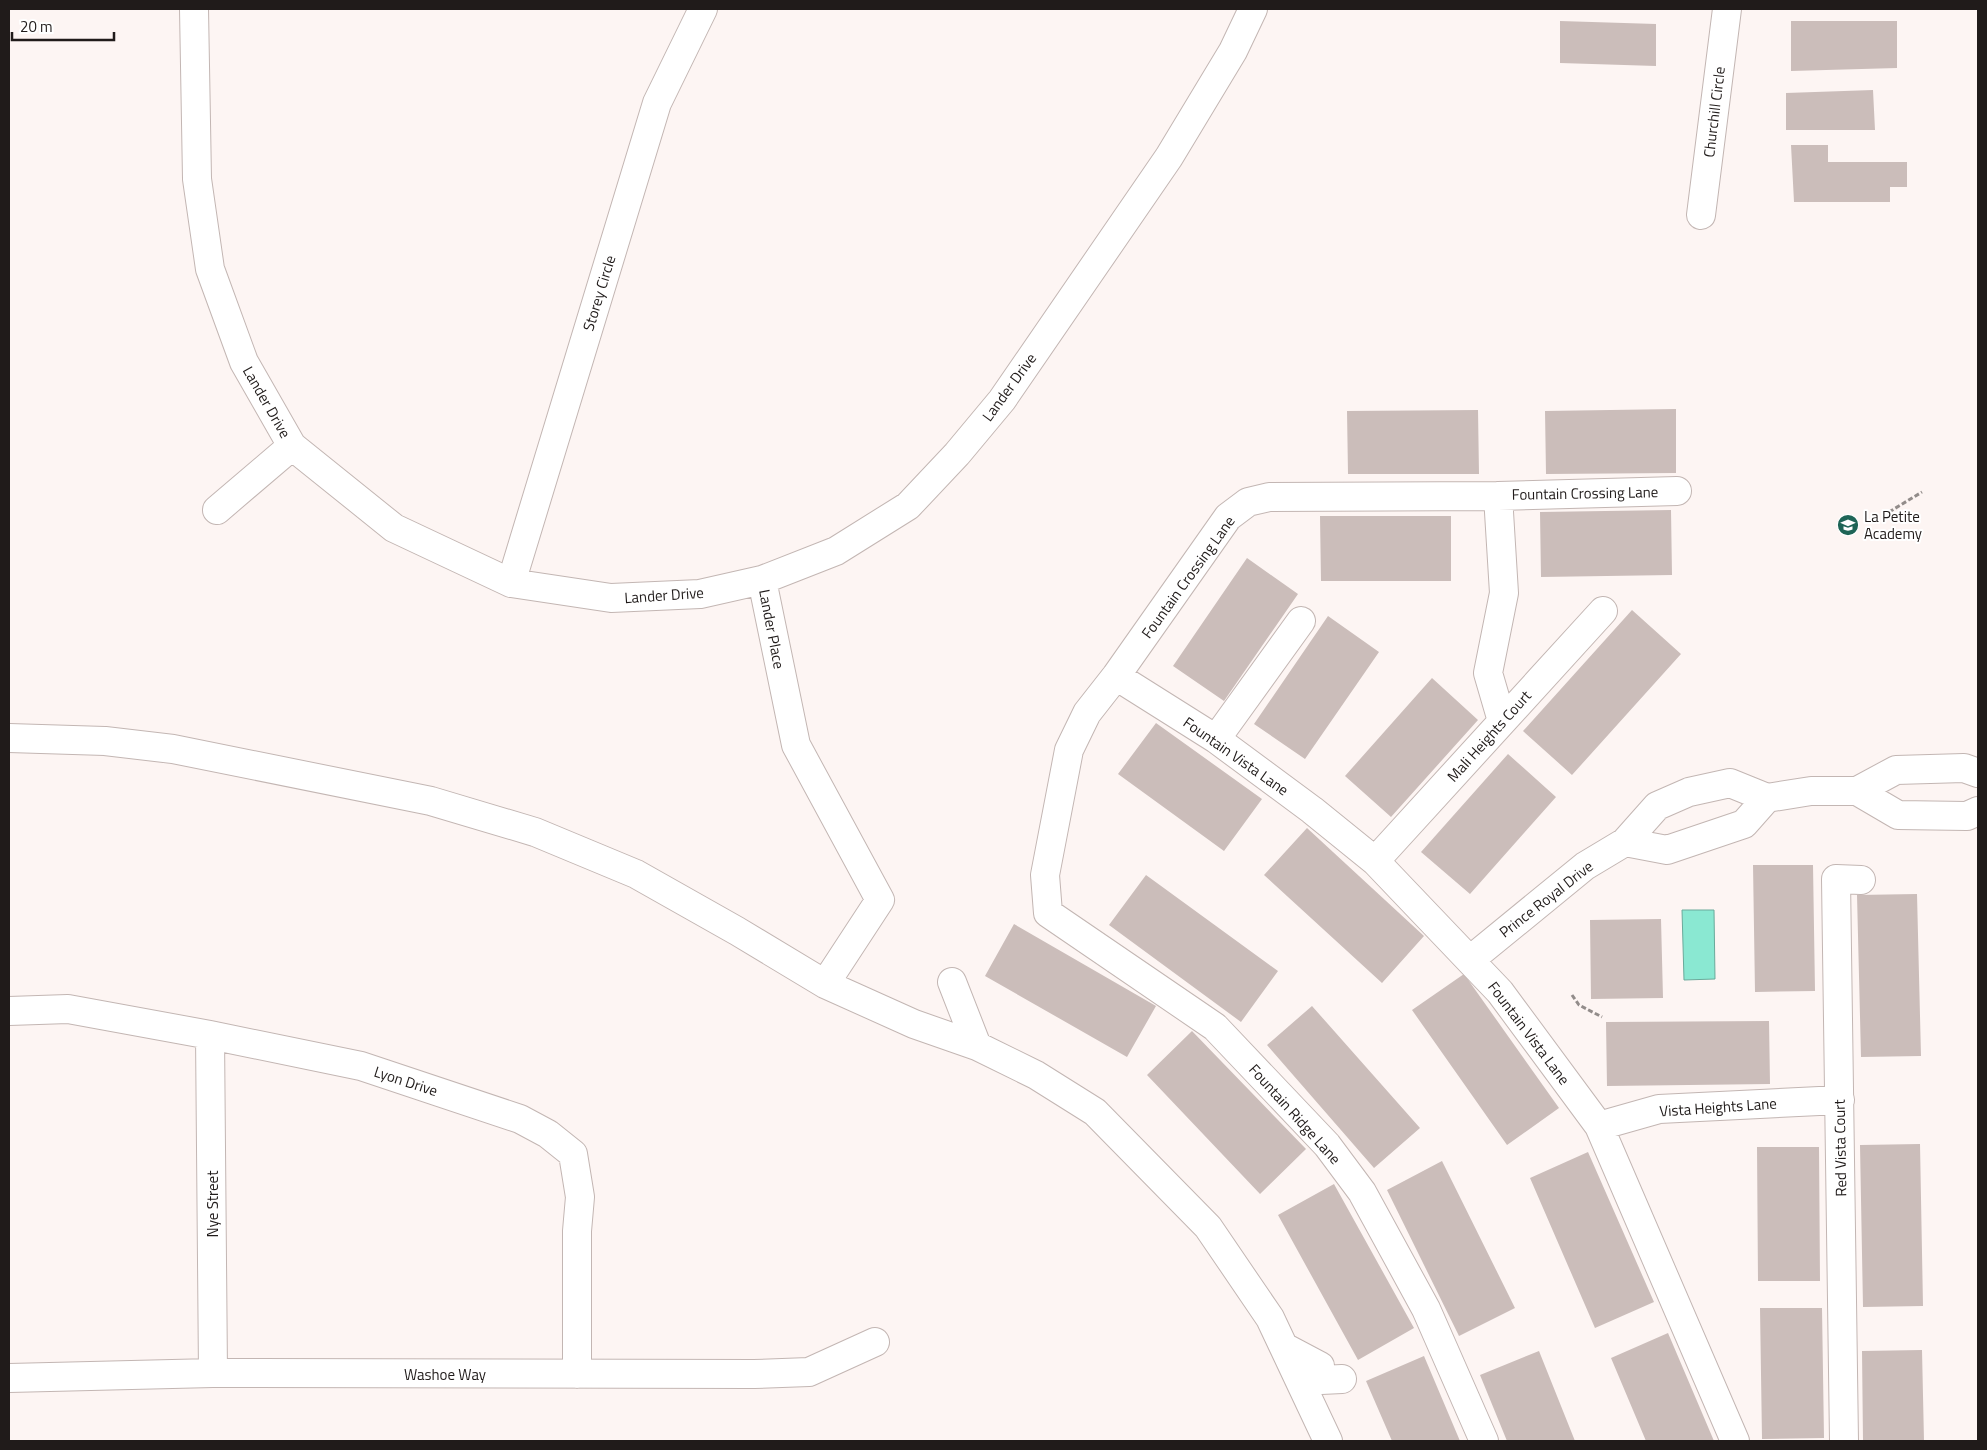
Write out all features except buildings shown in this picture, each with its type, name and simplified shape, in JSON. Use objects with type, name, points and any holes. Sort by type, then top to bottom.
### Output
[{"type":"street","name":"Lander Drive","points":[[194,9],[197,180],[210,269],[244,362],[292,446],[394,528],[511,583],[611,598],[700,594],[762,580],[836,552],[908,506],[958,454],[1002,400],[1169,157],[1233,51],[1253,9]]},
{"type":"street","name":"Storey Circle","points":[[511,583],[657,103],[703,9]]},
{"type":"street","name":"Churchill Circle","points":[[1701,215],[1727,9]]},
{"type":"street","points":[[217,510],[292,446]]},
{"type":"street","name":"Fountain Crossing Lane","points":[[1048,913],[1045,875],[1069,750],[1087,713],[1116,676],[1228,517],[1248,502],[1269,497],[1498,496],[1677,491]]},
{"type":"street","points":[[1498,496],[1504,593],[1488,673],[1502,721]]},
{"type":"street","name":"Lander Place","points":[[762,580],[796,745],[880,900],[825,984]]},
{"type":"street","name":"Mali Heights Court","points":[[1375,861],[1603,611]]},
{"type":"street","points":[[1216,739],[1301,621]]},
{"type":"street","name":"Fountain Vista Lane","points":[[1116,676],[1216,739],[1312,810],[1375,861],[1500,992],[1599,1126],[1735,1441]]},
{"type":"street","points":[[9,738],[105,741],[174,749],[431,801],[535,832],[636,874],[737,931],[825,984],[914,1024],[977,1046],[1036,1075],[1099,1102],[1165,1180],[1208,1227],[1270,1318],[1286,1348],[1322,1382],[1328,1441]]},
{"type":"street","points":[[1625,842],[1667,850],[1744,824],[1767,798],[1811,791],[1857,791],[1896,770],[1964,768],[1978,773]]},
{"type":"street","name":"Prince Royal Drive","points":[[1470,960],[1585,866],[1625,842],[1657,806],[1689,792],[1730,783],[1767,798]]},
{"type":"street","points":[[1857,791],[1898,815],[1967,816],[1978,811]]},
{"type":"street","name":"Red Vista Court","points":[[1844,1441],[1836,879],[1861,880]]},
{"type":"street","name":"Fountain Ridge Lane","points":[[1048,913],[1215,1027],[1327,1145],[1362,1192],[1426,1309],[1484,1441]]},
{"type":"street","points":[[952,982],[977,1046]]},
{"type":"street","name":"Lyon Drive","points":[[9,1011],[68,1009],[210,1035],[361,1066],[520,1119],[548,1134],[572,1154],[580,1197],[577,1230],[577,1374]]},
{"type":"street","name":"Nye Street","points":[[210,1035],[213,1373]]},
{"type":"street","name":"Vista Heights Lane","points":[[1599,1126],[1659,1109],[1840,1100]]},
{"type":"street","name":"Washoe Way","points":[[9,1378],[213,1373],[754,1374],[809,1372],[875,1342]]},
{"type":"path","points":[[1888,512],[1922,492]]},
{"type":"path","points":[[1572,995],[1578,1005],[1602,1017]]},
{"type":"shaded area","points":[[1682,910],[1714,910],[1715,979],[1684,980]]},
{"type":"place","name":"La Petite Academy","points":[[1848,525]]}]
